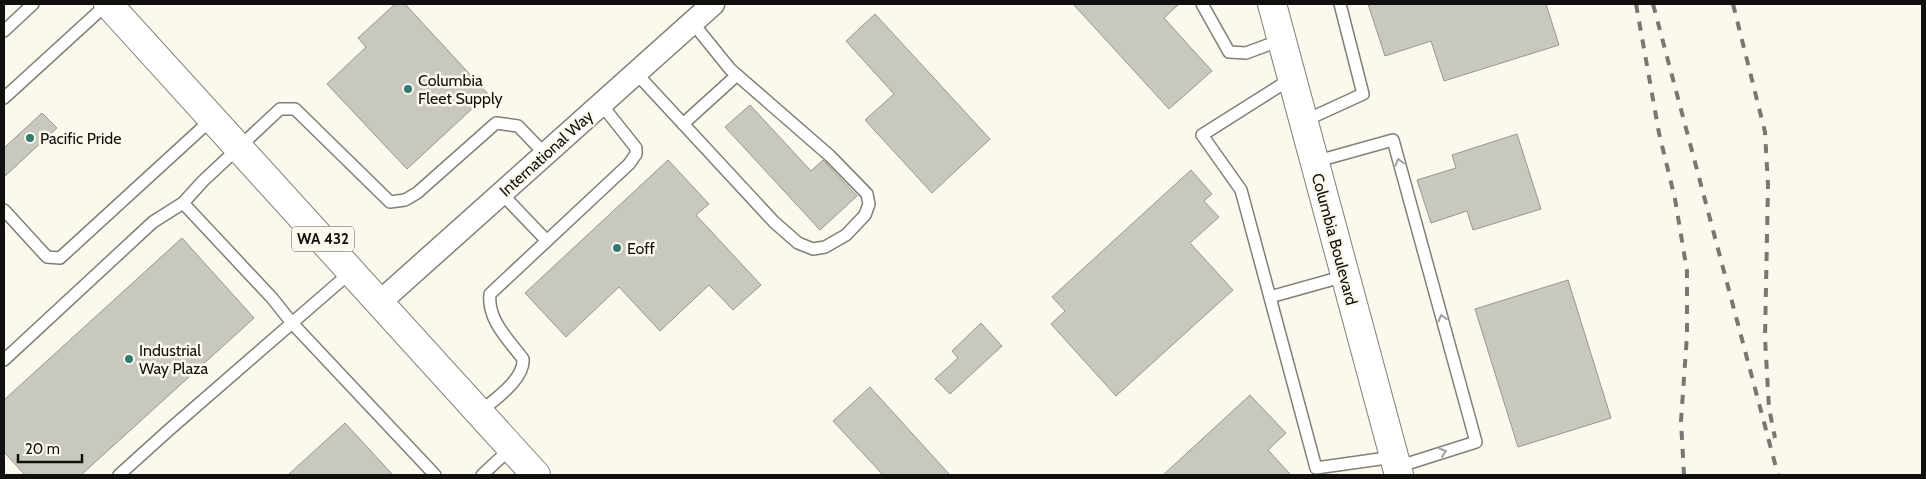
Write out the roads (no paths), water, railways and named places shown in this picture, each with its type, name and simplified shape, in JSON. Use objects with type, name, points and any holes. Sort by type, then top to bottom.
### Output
[{"type":"main road","name":"WA 432","points":[[108,4],[240,147],[536,475]]},
{"type":"main road","name":"Columbia Boulevard","points":[[1272,4],[1397,466]]},
{"type":"street","name":"International Way","points":[[380,302],[713,4]]},
{"type":"lane","points":[[4,31],[34,4]]},
{"type":"lane","points":[[4,98],[108,4]]},
{"type":"lane","points":[[1202,4],[1229,52],[1246,53],[1281,40]]},
{"type":"lane","points":[[1304,121],[1363,94],[1340,4]]},
{"type":"lane","points":[[636,73],[774,222],[798,243],[813,249],[826,248],[846,235],[866,215],[867,194],[830,156],[730,69],[692,22]]},
{"type":"lane","points":[[683,124],[737,75]]},
{"type":"lane","points":[[1292,78],[1202,134],[1242,190],[1316,468],[1397,466],[1476,442],[1393,140],[1314,162]]},
{"type":"lane","points":[[480,412],[522,373],[524,366],[523,359],[493,319],[489,304],[490,294],[629,164],[636,154],[636,148],[601,104]]},
{"type":"lane","points":[[4,360],[153,222],[183,202],[280,109],[295,109],[390,202],[405,200],[417,193],[496,123],[518,126],[545,154]]},
{"type":"lane","points":[[4,210],[47,257],[60,258],[213,118]]},
{"type":"lane","points":[[501,193],[547,240]]},
{"type":"lane","points":[[183,202],[272,298],[292,323],[435,475]]},
{"type":"lane","points":[[120,475],[170,428],[352,271]]},
{"type":"lane","points":[[1270,297],[1345,276]]},
{"type":"lane","points":[[482,475],[511,448]]},
{"type":"railway","points":[[1636,4],[1659,133],[1675,199],[1687,271],[1687,335],[1681,421],[1684,475]]},
{"type":"railway","points":[[1653,4],[1778,475]]},
{"type":"railway","points":[[1733,4],[1765,132],[1768,185],[1765,338],[1769,408],[1775,438]]},
{"type":"place","name":"Columbia Fleet Supply","points":[[408,89]]},
{"type":"place","name":"Pacific Pride","points":[[30,138]]},
{"type":"place","name":"Eoff","points":[[617,248]]},
{"type":"place","name":"Industrial Way Plaza","points":[[129,359]]}]
